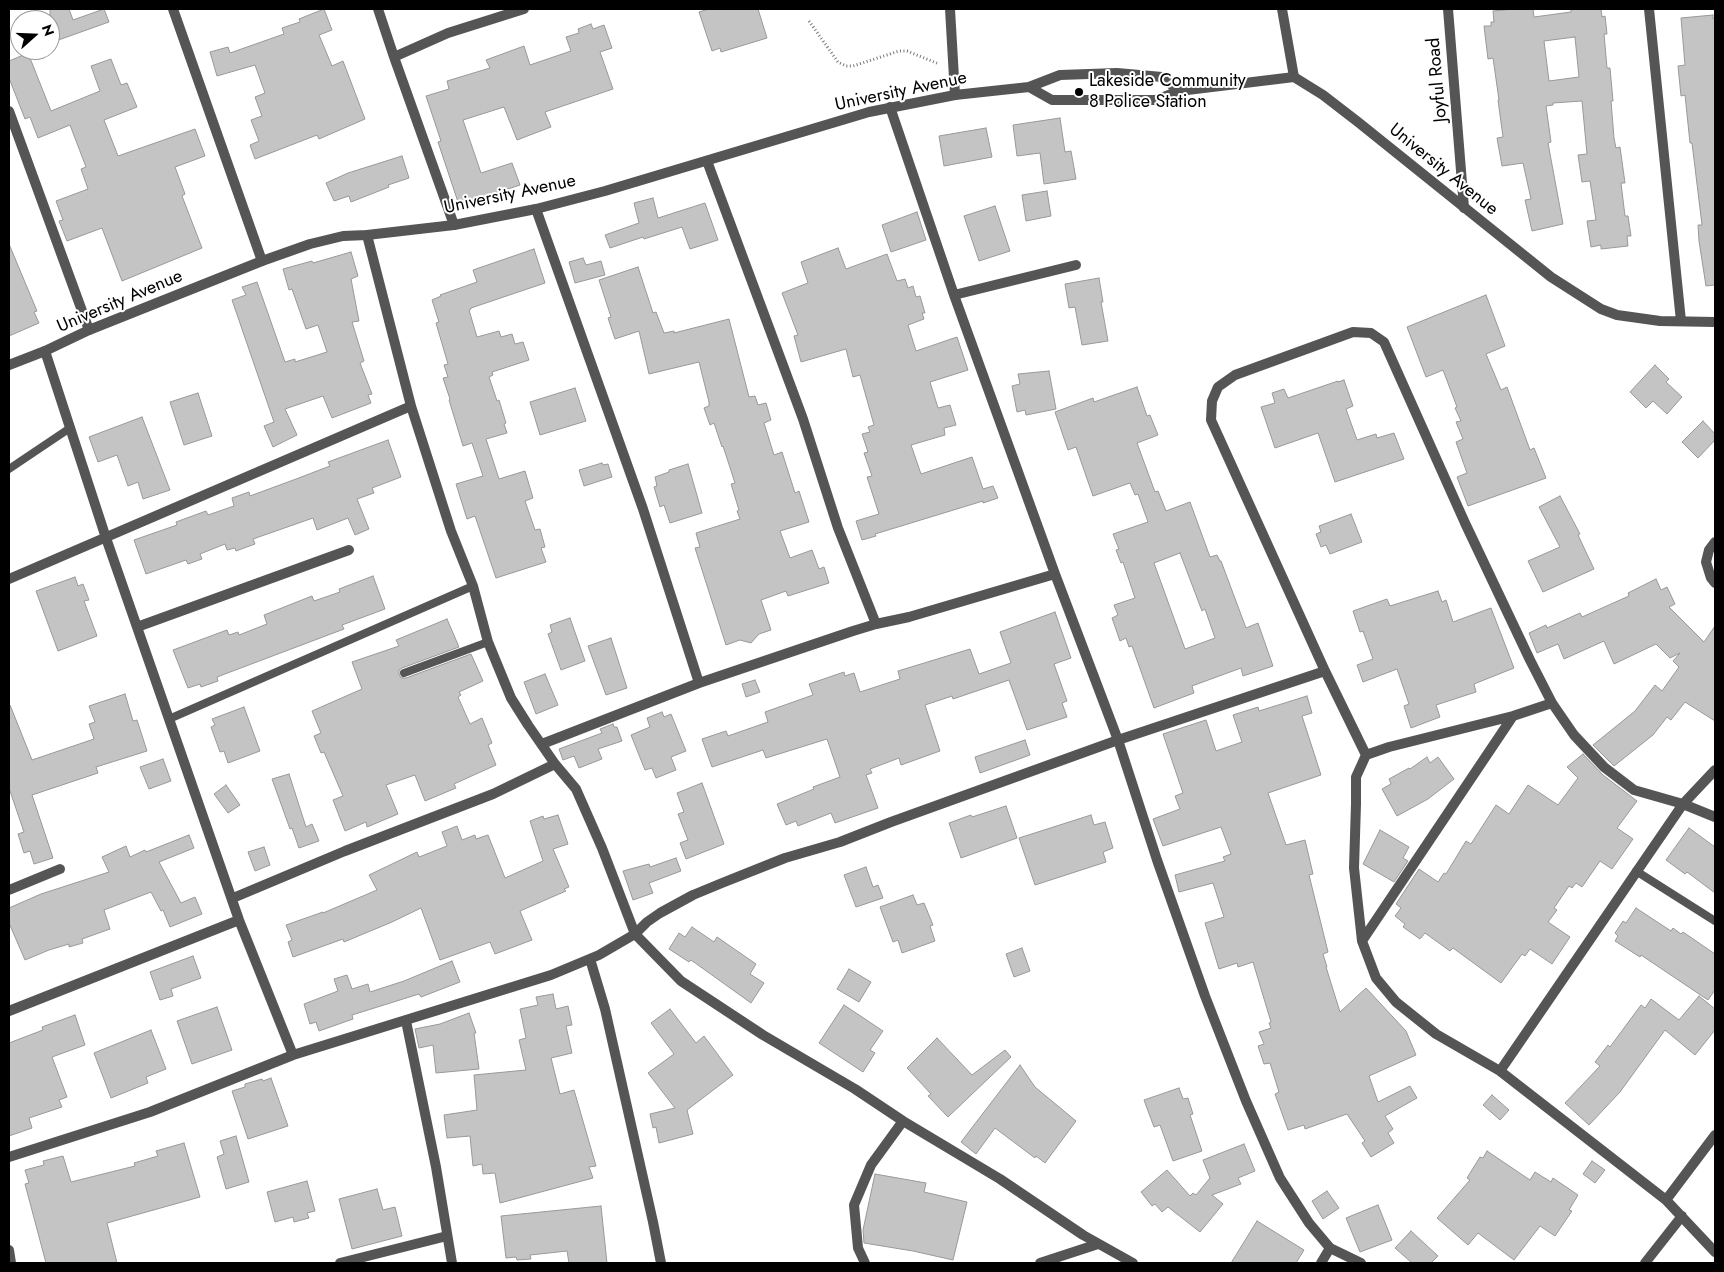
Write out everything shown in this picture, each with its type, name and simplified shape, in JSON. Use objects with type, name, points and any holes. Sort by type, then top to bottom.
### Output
[{"type":"street","points":[[173,9],[262,261]]},
{"type":"street","points":[[378,9],[454,225]]},
{"type":"street","points":[[394,57],[448,33],[524,9]]},
{"type":"street","points":[[950,9],[955,95]]},
{"type":"street","points":[[1030,87],[1052,100],[1156,100],[1179,91],[1294,77],[1282,9]]},
{"type":"street","name":"Joyful Road","points":[[1448,9],[1464,208]]},
{"type":"street","points":[[1649,9],[1681,322]]},
{"type":"street","name":"University Avenue","points":[[9,365],[45,351],[89,330],[262,261],[310,244],[343,236],[454,225],[536,209],[605,192],[838,120],[890,107],[955,95],[1030,87],[1048,78],[1060,75],[1117,73],[1162,77],[1179,91]]},
{"type":"street","name":"University Avenue","points":[[1294,77],[1323,95],[1358,122],[1551,277],[1601,309],[1617,316],[1681,322],[1715,322]]},
{"type":"street","points":[[890,107],[954,295],[1055,574],[1118,740],[1160,869],[1205,996],[1246,1101],[1280,1178],[1309,1223],[1330,1248],[1361,1263]]},
{"type":"street","points":[[9,111],[89,330]]},
{"type":"street","points":[[707,161],[803,419],[838,528],[876,624]]},
{"type":"street","points":[[536,209],[643,509],[699,683]]},
{"type":"street","points":[[367,235],[411,406],[451,531],[473,586],[488,642],[511,698],[555,764],[576,789],[602,848],[635,934],[681,981],[763,1035],[855,1089],[903,1121],[1000,1179],[1098,1244],[1133,1263]]},
{"type":"street","points":[[954,295],[1076,266]]},
{"type":"street","points":[[1366,755],[1325,671],[1211,420],[1212,401],[1218,388],[1235,376],[1353,332],[1371,333],[1384,342],[1530,660],[1552,703],[1574,735],[1604,768],[1634,790],[1683,804],[1715,817]]},
{"type":"street","points":[[45,351],[106,538],[240,920],[293,1055]]},
{"type":"street","points":[[9,579],[411,406]]},
{"type":"street","points":[[1715,542],[1709,550],[1706,562],[1711,578],[1715,583]]},
{"type":"street","points":[[137,627],[349,550]]},
{"type":"street","points":[[542,744],[699,683],[876,624],[908,617],[1055,574]]},
{"type":"street","points":[[9,1157],[150,1112],[293,1055],[551,975],[590,960],[635,934],[660,913],[692,895],[785,858],[840,842],[1118,740],[1325,671]]},
{"type":"street","points":[[1552,703],[1513,716],[1390,747],[1366,755],[1356,777],[1355,813],[1354,868],[1362,941],[1376,978],[1396,1002],[1436,1034],[1500,1071],[1666,1200],[1715,1252]]},
{"type":"street","points":[[1362,941],[1513,716]]},
{"type":"street","points":[[233,898],[345,851],[493,794],[555,764]]},
{"type":"street","points":[[1500,1071],[1683,804],[1715,770]]},
{"type":"street","points":[[9,890],[60,869]]},
{"type":"street","points":[[9,1011],[240,920]]},
{"type":"street","points":[[590,960],[605,1009],[661,1263]]},
{"type":"street","points":[[406,1021],[436,1167],[452,1263]]},
{"type":"street","points":[[865,1263],[858,1248],[854,1205],[871,1165],[903,1121]]},
{"type":"street","points":[[1666,1200],[1715,1135]]},
{"type":"street","points":[[1645,1263],[1682,1216]]},
{"type":"street","points":[[340,1263],[448,1236]]},
{"type":"street","points":[[1040,1263],[1098,1244]]},
{"type":"street","points":[[1321,1263],[1330,1248]]},
{"type":"street","points":[[9,1250],[10,1263]]},
{"type":"lane","points":[[9,469],[70,428]]},
{"type":"lane","points":[[170,718],[473,586]]},
{"type":"lane","points":[[404,673],[488,642]]},
{"type":"lane","points":[[1636,871],[1715,921]]},
{"type":"path","points":[[809,21],[838,62],[846,66],[853,66],[899,51],[907,51],[954,70]]},
{"type":"building","points":[[69,9],[73,20],[104,9],[109,22],[60,39],[60,10],[50,10]]},
{"type":"building","points":[[324,9],[332,30],[319,35],[332,66],[343,61],[365,119],[319,139],[317,135],[255,159],[250,145],[259,141],[251,120],[262,116],[255,97],[265,93],[255,65],[217,76],[210,52],[228,47],[230,53],[284,34],[282,28],[300,22],[299,19]]},
{"type":"building","points":[[709,9],[758,9],[767,38],[721,52],[720,48],[712,51],[699,12]]},
{"type":"building","points":[[1533,9],[1534,17],[1571,12],[1571,9],[1601,9],[1602,17],[1605,16],[1607,34],[1604,34],[1607,68],[1610,68],[1614,138],[1616,148],[1620,147],[1625,183],[1621,183],[1625,216],[1628,216],[1631,236],[1627,236],[1628,246],[1601,249],[1601,245],[1591,247],[1587,221],[1596,220],[1590,181],[1582,182],[1578,155],[1587,154],[1582,101],[1553,103],[1553,105],[1546,106],[1551,142],[1548,143],[1563,224],[1532,231],[1525,200],[1531,199],[1523,163],[1502,166],[1497,138],[1503,137],[1499,100],[1493,58],[1488,59],[1484,26],[1491,26],[1491,22],[1494,22],[1493,11]],"holes":[[[1575,37],[1579,77],[1549,81],[1544,41]]]},
{"type":"building","points":[[1713,15],[1713,19],[1715,18],[1715,285],[1706,286],[1699,241],[1698,225],[1702,225],[1692,143],[1690,143],[1685,95],[1681,96],[1678,66],[1685,65],[1681,18]]},
{"type":"building","points":[[591,24],[593,29],[604,25],[612,48],[600,52],[613,89],[545,112],[551,127],[517,140],[504,107],[463,120],[481,173],[512,163],[520,185],[459,205],[438,142],[441,141],[426,96],[449,89],[447,81],[490,68],[486,60],[524,46],[530,65],[571,51],[566,37],[579,33],[578,29]]},
{"type":"building","points":[[111,59],[121,85],[127,83],[137,107],[104,120],[118,156],[195,129],[205,156],[175,167],[185,194],[182,196],[202,248],[122,281],[102,228],[67,241],[59,221],[63,220],[56,201],[88,189],[81,169],[86,167],[70,125],[38,138],[30,117],[25,119],[9,78],[9,61],[31,60],[51,111],[100,91],[91,66]]},
{"type":"building","points":[[1060,118],[1065,152],[1071,151],[1076,179],[1044,184],[1040,153],[1017,156],[1013,125]]},
{"type":"building","points":[[986,128],[992,157],[944,166],[939,136]]},
{"type":"building","points":[[402,156],[409,178],[388,185],[389,187],[351,202],[349,196],[334,201],[326,183],[348,173]]},
{"type":"building","points":[[1047,191],[1051,216],[1026,221],[1022,195]]},
{"type":"building","points":[[653,198],[658,218],[705,203],[718,240],[690,249],[682,227],[610,248],[605,235],[639,223],[634,203]]},
{"type":"building","points":[[995,206],[1010,251],[979,261],[964,216]]},
{"type":"building","points":[[917,212],[926,240],[891,252],[882,225]]},
{"type":"building","points":[[9,244],[37,311],[34,312],[39,323],[9,336]]},
{"type":"building","points":[[838,248],[846,269],[887,254],[897,281],[905,279],[908,288],[913,286],[916,297],[920,296],[925,313],[922,313],[924,319],[908,325],[916,351],[957,337],[968,370],[930,382],[938,408],[950,405],[956,425],[944,428],[945,435],[911,445],[921,474],[972,457],[983,489],[993,486],[998,498],[875,534],[876,536],[862,540],[856,521],[879,514],[867,477],[872,476],[864,453],[868,452],[862,434],[870,432],[868,427],[874,425],[860,375],[853,377],[846,349],[801,362],[794,336],[798,335],[782,293],[808,283],[801,262]]},
{"type":"building","points":[[534,249],[545,283],[469,310],[477,337],[499,331],[501,337],[512,334],[515,344],[523,342],[529,360],[492,372],[493,375],[489,377],[497,401],[499,400],[507,433],[486,439],[499,479],[525,471],[533,498],[525,501],[535,530],[540,529],[545,547],[541,548],[546,562],[496,578],[475,516],[467,519],[456,484],[483,476],[472,443],[463,446],[449,400],[443,378],[448,377],[444,365],[448,364],[436,323],[439,322],[432,300],[440,295],[477,282],[473,270]]},
{"type":"building","points":[[351,252],[358,276],[351,279],[359,321],[352,322],[364,361],[360,363],[372,394],[368,395],[371,403],[332,418],[323,396],[285,409],[297,435],[273,447],[264,426],[274,422],[232,300],[246,295],[242,287],[257,282],[285,362],[295,359],[295,362],[327,352],[318,325],[306,329],[292,289],[289,290],[283,269]]},
{"type":"building","points":[[583,258],[586,265],[601,261],[605,275],[575,283],[569,262]]},
{"type":"building","points":[[638,267],[653,313],[656,312],[664,333],[674,331],[674,333],[729,319],[749,397],[755,396],[758,405],[766,403],[771,420],[764,423],[774,455],[782,452],[795,493],[799,491],[809,522],[780,531],[790,558],[812,550],[819,569],[824,567],[829,583],[788,596],[786,591],[761,600],[771,630],[759,634],[751,643],[740,640],[726,645],[695,548],[700,547],[696,533],[740,519],[731,484],[735,483],[723,446],[714,423],[710,425],[704,408],[709,406],[709,402],[699,362],[649,374],[639,331],[615,339],[608,318],[611,317],[599,280]]},
{"type":"building","points":[[1099,278],[1108,341],[1082,345],[1075,307],[1069,308],[1065,284]]},
{"type":"building","points":[[1486,295],[1505,346],[1486,354],[1501,390],[1507,387],[1530,450],[1534,448],[1546,478],[1468,506],[1457,477],[1467,473],[1456,442],[1463,439],[1456,422],[1461,421],[1455,408],[1457,407],[1443,370],[1426,377],[1407,327]]},
{"type":"building","points":[[1655,365],[1669,379],[1666,382],[1682,397],[1667,414],[1653,401],[1646,408],[1630,392]]},
{"type":"building","points":[[1049,371],[1056,409],[1026,415],[1025,410],[1017,412],[1012,386],[1020,384],[1018,374]]},
{"type":"building","points":[[1344,380],[1353,406],[1346,409],[1357,440],[1376,434],[1377,438],[1394,433],[1404,459],[1335,482],[1318,433],[1275,448],[1261,407],[1275,403],[1272,393],[1284,389],[1288,398]]},
{"type":"building","points":[[1137,387],[1147,416],[1150,415],[1158,435],[1137,443],[1155,492],[1158,491],[1166,511],[1190,502],[1210,557],[1217,555],[1221,561],[1246,628],[1258,623],[1273,666],[1243,676],[1241,668],[1192,686],[1194,693],[1154,708],[1132,646],[1129,647],[1126,638],[1120,641],[1112,618],[1118,615],[1114,605],[1135,598],[1123,562],[1121,563],[1116,550],[1119,549],[1113,534],[1148,522],[1138,494],[1135,495],[1130,483],[1093,496],[1076,447],[1068,450],[1055,412],[1093,398],[1094,402]],"holes":[[[1180,553],[1202,611],[1205,609],[1215,638],[1185,649],[1154,563]]]},
{"type":"building","points":[[575,388],[586,421],[540,435],[530,402]]},
{"type":"building","points":[[198,393],[212,436],[184,445],[170,402]]},
{"type":"building","points":[[142,417],[170,490],[143,499],[138,482],[128,486],[117,455],[98,462],[89,437]]},
{"type":"building","points":[[1703,421],[1715,434],[1715,440],[1698,458],[1682,442]]},
{"type":"building","points":[[388,440],[401,477],[372,488],[374,493],[357,499],[369,529],[355,535],[348,518],[317,530],[313,518],[253,539],[255,544],[236,551],[235,548],[227,550],[225,544],[200,554],[202,559],[188,564],[186,560],[146,574],[134,540],[177,525],[176,522],[206,511],[208,515],[234,506],[232,498],[249,492],[250,496],[296,479],[330,466],[328,462]]},
{"type":"building","points":[[602,463],[603,465],[608,464],[612,477],[584,486],[579,470]]},
{"type":"building","points":[[688,464],[702,513],[670,523],[664,505],[660,507],[654,487],[657,486],[655,477]]},
{"type":"building","points":[[1560,496],[1580,534],[1578,535],[1594,569],[1543,592],[1528,561],[1560,547],[1539,507]]},
{"type":"building","points":[[1351,514],[1362,542],[1330,554],[1326,545],[1321,547],[1316,534],[1321,532],[1319,526]]},
{"type":"building","points":[[373,576],[385,609],[342,625],[344,629],[217,677],[218,681],[201,687],[200,684],[188,688],[173,650],[227,630],[229,635],[238,632],[239,635],[267,624],[264,615],[312,596],[314,601],[340,592],[339,589]]},
{"type":"building","points":[[75,577],[78,586],[83,584],[89,600],[84,601],[97,636],[58,651],[36,591]]},
{"type":"building","points":[[1656,579],[1661,590],[1667,587],[1675,604],[1669,607],[1704,642],[1715,626],[1715,721],[1685,702],[1671,720],[1667,717],[1653,735],[1614,766],[1593,745],[1635,711],[1655,685],[1662,691],[1679,667],[1673,661],[1680,653],[1670,658],[1656,644],[1614,664],[1604,641],[1564,659],[1558,644],[1537,653],[1529,633],[1546,625],[1547,628],[1580,613],[1582,617],[1629,596],[1628,593]]},
{"type":"building","points":[[1438,591],[1442,602],[1446,600],[1453,622],[1491,608],[1514,668],[1474,684],[1476,692],[1436,705],[1440,717],[1411,728],[1404,706],[1409,704],[1397,669],[1363,682],[1357,665],[1373,659],[1363,631],[1360,632],[1353,611],[1387,599],[1390,606]]},
{"type":"building","points":[[1055,612],[1071,658],[1054,664],[1067,701],[1062,703],[1067,717],[1027,730],[1009,680],[953,699],[952,696],[925,705],[940,751],[901,765],[899,758],[870,769],[872,773],[866,775],[878,808],[835,823],[831,813],[798,826],[796,821],[786,825],[777,804],[840,777],[827,739],[766,758],[763,750],[712,767],[702,739],[726,731],[728,736],[768,722],[765,712],[813,695],[809,684],[844,672],[845,676],[854,673],[860,692],[900,679],[898,671],[970,649],[979,674],[1011,663],[1000,632]]},
{"type":"building","points":[[570,618],[585,661],[561,670],[548,634],[552,632],[550,625]]},
{"type":"building","points":[[447,619],[459,647],[402,668],[399,670],[399,674],[401,678],[406,678],[471,654],[483,681],[459,692],[461,695],[458,697],[470,724],[482,718],[492,743],[488,745],[496,765],[454,784],[456,788],[425,801],[415,775],[386,785],[398,814],[367,827],[366,822],[345,831],[333,800],[343,796],[324,752],[321,753],[314,736],[321,733],[312,711],[362,689],[352,662],[399,646],[396,640]]},
{"type":"building","points":[[611,638],[627,688],[606,695],[588,646]]},
{"type":"building","points":[[545,674],[558,705],[536,714],[524,682]]},
{"type":"building","points":[[755,680],[760,692],[746,697],[742,684]]},
{"type":"building","points":[[125,694],[133,721],[137,720],[147,751],[96,767],[98,773],[32,795],[53,858],[34,864],[30,851],[24,853],[18,834],[24,832],[9,788],[9,706],[32,760],[94,739],[89,724],[95,722],[89,706]]},
{"type":"building","points":[[1307,696],[1312,713],[1302,716],[1321,775],[1268,793],[1286,845],[1305,840],[1313,874],[1309,875],[1328,952],[1323,954],[1340,1012],[1366,988],[1406,1031],[1416,1055],[1369,1076],[1378,1102],[1410,1086],[1417,1098],[1385,1116],[1393,1129],[1388,1133],[1394,1143],[1371,1157],[1362,1143],[1365,1141],[1347,1114],[1305,1129],[1304,1125],[1288,1130],[1275,1094],[1279,1092],[1270,1063],[1264,1064],[1258,1046],[1264,1044],[1259,1032],[1271,1028],[1269,1023],[1271,1022],[1253,962],[1238,967],[1237,963],[1219,969],[1205,923],[1224,917],[1213,883],[1179,892],[1175,875],[1225,861],[1223,857],[1231,854],[1221,827],[1163,846],[1153,819],[1180,809],[1175,796],[1183,793],[1163,734],[1206,720],[1216,751],[1242,742],[1233,715],[1258,707],[1259,711]]},
{"type":"building","points":[[244,707],[260,751],[228,763],[224,751],[220,752],[211,727],[215,725],[212,719]]},
{"type":"building","points":[[662,712],[664,717],[671,714],[686,751],[671,757],[676,770],[656,778],[652,768],[645,770],[631,735],[650,727],[647,718]]},
{"type":"building","points":[[613,724],[614,727],[617,727],[622,741],[598,749],[602,759],[579,768],[574,756],[563,760],[559,749],[602,733],[600,729]]},
{"type":"building","points":[[1025,740],[1030,755],[980,773],[975,757]]},
{"type":"building","points":[[1583,754],[1603,775],[1637,801],[1617,828],[1633,839],[1612,869],[1600,861],[1582,887],[1576,883],[1572,888],[1569,886],[1554,908],[1557,910],[1548,922],[1570,937],[1552,964],[1530,949],[1525,956],[1522,954],[1501,983],[1453,948],[1450,951],[1425,933],[1420,939],[1403,927],[1405,924],[1395,916],[1401,908],[1396,904],[1419,869],[1438,882],[1444,873],[1446,874],[1466,841],[1471,844],[1496,805],[1509,814],[1528,785],[1558,805],[1578,778],[1567,767]]},
{"type":"building","points":[[1427,757],[1430,763],[1438,757],[1454,779],[1428,799],[1397,816],[1382,789],[1391,784],[1389,779],[1410,769]]},
{"type":"building","points":[[163,759],[171,781],[149,789],[140,767]]},
{"type":"building","points":[[289,774],[306,827],[312,824],[319,841],[299,848],[272,779]]},
{"type":"building","points":[[702,783],[724,844],[686,859],[680,843],[688,840],[678,814],[684,812],[677,793]]},
{"type":"building","points":[[226,785],[240,805],[228,813],[214,794]]},
{"type":"building","points":[[1006,806],[1017,838],[961,858],[949,823]]},
{"type":"building","points":[[558,815],[568,844],[553,849],[569,887],[564,889],[566,891],[520,911],[532,940],[495,954],[490,942],[440,960],[421,908],[344,942],[343,939],[293,957],[288,942],[292,940],[286,925],[323,913],[377,890],[369,875],[417,852],[419,857],[447,846],[442,832],[457,826],[462,840],[475,835],[476,839],[488,835],[505,878],[543,861],[530,821],[543,816],[544,819]]},
{"type":"building","points":[[1091,815],[1094,825],[1105,822],[1113,848],[1103,852],[1106,862],[1035,885],[1019,838]]},
{"type":"building","points":[[1689,828],[1715,847],[1715,893],[1687,872],[1685,874],[1666,860]]},
{"type":"building","points":[[1380,830],[1409,847],[1403,858],[1408,861],[1394,882],[1363,864]]},
{"type":"building","points":[[189,835],[194,848],[159,862],[181,903],[195,897],[202,914],[170,927],[163,910],[161,911],[151,892],[104,910],[110,929],[82,939],[83,943],[69,947],[69,944],[25,960],[9,923],[9,908],[41,894],[109,872],[102,857],[126,846],[130,857]]},
{"type":"building","points":[[264,847],[270,865],[255,871],[248,852]]},
{"type":"building","points":[[676,858],[681,871],[649,883],[653,893],[633,900],[623,871],[649,864],[650,867]]},
{"type":"building","points":[[866,867],[873,887],[878,885],[883,898],[856,907],[844,875]]},
{"type":"building","points":[[913,895],[917,905],[924,903],[933,925],[930,926],[935,941],[902,953],[898,940],[893,942],[880,907]]},
{"type":"building","points":[[1636,908],[1671,931],[1673,928],[1681,934],[1683,932],[1715,954],[1715,990],[1708,1000],[1641,955],[1640,957],[1615,941],[1618,936],[1615,933],[1623,921],[1626,923]]},
{"type":"building","points":[[692,927],[714,942],[717,937],[756,964],[750,974],[764,983],[751,1003],[691,960],[689,962],[669,949],[679,933],[685,937]]},
{"type":"building","points":[[1022,948],[1030,971],[1014,977],[1006,954]]},
{"type":"building","points":[[193,956],[201,978],[171,989],[173,996],[160,1000],[150,972]]},
{"type":"building","points":[[452,961],[460,982],[421,997],[419,994],[352,1015],[353,1019],[319,1031],[316,1022],[310,1024],[304,1004],[338,991],[334,979],[347,975],[352,989],[368,984],[370,992],[404,981]]},
{"type":"building","points":[[849,969],[871,982],[859,1002],[837,989]]},
{"type":"building","points":[[553,994],[556,1009],[568,1006],[572,1025],[566,1026],[572,1053],[551,1058],[560,1094],[574,1090],[596,1166],[589,1167],[593,1178],[500,1203],[495,1173],[483,1174],[482,1164],[473,1166],[470,1136],[447,1138],[444,1115],[477,1110],[474,1075],[526,1070],[519,1040],[526,1038],[520,1009],[538,1005],[536,997]]},
{"type":"building","points":[[1699,996],[1715,1009],[1715,1030],[1695,1055],[1665,1030],[1620,1092],[1589,1125],[1565,1103],[1600,1066],[1595,1062],[1608,1045],[1610,1047],[1641,1005],[1645,1008],[1651,999],[1679,1020]]},
{"type":"building","points":[[844,1005],[883,1031],[870,1050],[875,1053],[863,1072],[819,1043]]},
{"type":"building","points":[[217,1007],[232,1050],[192,1064],[177,1021]]},
{"type":"building","points":[[670,1009],[696,1043],[704,1036],[733,1075],[687,1110],[693,1134],[659,1143],[656,1127],[653,1128],[650,1114],[675,1108],[648,1073],[674,1054],[651,1023]]},
{"type":"building","points":[[469,1013],[476,1033],[474,1033],[479,1069],[436,1073],[433,1045],[419,1048],[415,1029],[440,1024]]},
{"type":"building","points":[[75,1015],[85,1045],[52,1057],[67,1097],[59,1100],[62,1107],[29,1118],[32,1128],[9,1136],[9,1043],[43,1030],[42,1027]]},
{"type":"building","points":[[151,1030],[166,1069],[146,1077],[148,1083],[111,1098],[94,1053]]},
{"type":"building","points":[[937,1038],[972,1075],[1005,1050],[1011,1057],[948,1117],[928,1096],[931,1094],[907,1068]]},
{"type":"building","points":[[1020,1065],[1035,1087],[1076,1121],[1045,1163],[1036,1156],[1035,1158],[995,1128],[976,1154],[961,1142]]},
{"type":"building","points":[[271,1078],[288,1126],[248,1139],[232,1091],[245,1087],[245,1084]]},
{"type":"building","points":[[1179,1088],[1183,1099],[1188,1098],[1193,1114],[1190,1115],[1202,1151],[1173,1161],[1160,1125],[1154,1127],[1144,1100]]},
{"type":"building","points":[[1492,1095],[1509,1110],[1500,1120],[1483,1105]]},
{"type":"building","points":[[236,1136],[249,1182],[226,1189],[217,1157],[224,1154],[220,1141]]},
{"type":"building","points":[[184,1143],[200,1197],[107,1223],[117,1263],[46,1263],[25,1184],[29,1183],[25,1170],[44,1165],[43,1161],[63,1156],[71,1182],[135,1166],[134,1163],[158,1156],[156,1151]]},
{"type":"building","points":[[1244,1144],[1255,1171],[1238,1178],[1241,1184],[1212,1195],[1223,1204],[1200,1232],[1168,1207],[1162,1212],[1155,1204],[1152,1206],[1141,1192],[1167,1170],[1190,1196],[1193,1193],[1196,1195],[1210,1178],[1203,1160]]},
{"type":"building","points":[[1487,1151],[1530,1180],[1535,1172],[1551,1182],[1553,1178],[1578,1195],[1569,1210],[1572,1211],[1555,1236],[1540,1226],[1514,1260],[1478,1233],[1468,1245],[1437,1218],[1470,1180],[1467,1178],[1480,1157],[1483,1158]]},
{"type":"building","points":[[1592,1161],[1605,1170],[1595,1183],[1583,1174]]},
{"type":"building","points":[[875,1174],[926,1183],[924,1192],[967,1202],[953,1260],[864,1243],[863,1230]]},
{"type":"building","points":[[307,1181],[315,1211],[307,1213],[309,1218],[294,1222],[293,1217],[275,1222],[267,1192]]},
{"type":"building","points":[[377,1189],[383,1210],[395,1207],[402,1236],[352,1249],[339,1199]]},
{"type":"building","points":[[1327,1191],[1339,1208],[1323,1219],[1312,1201]]},
{"type":"building","points":[[1378,1205],[1392,1240],[1360,1252],[1346,1218]]},
{"type":"building","points":[[601,1206],[607,1263],[569,1263],[567,1251],[530,1255],[531,1259],[517,1260],[516,1257],[506,1258],[501,1216]]},
{"type":"building","points":[[1257,1221],[1304,1250],[1296,1263],[1231,1263]]},
{"type":"building","points":[[1411,1231],[1438,1256],[1431,1263],[1412,1263],[1395,1248]]},
{"type":"place","name":"Lakeside Community 8 Police Station","points":[[1079,92]]}]
